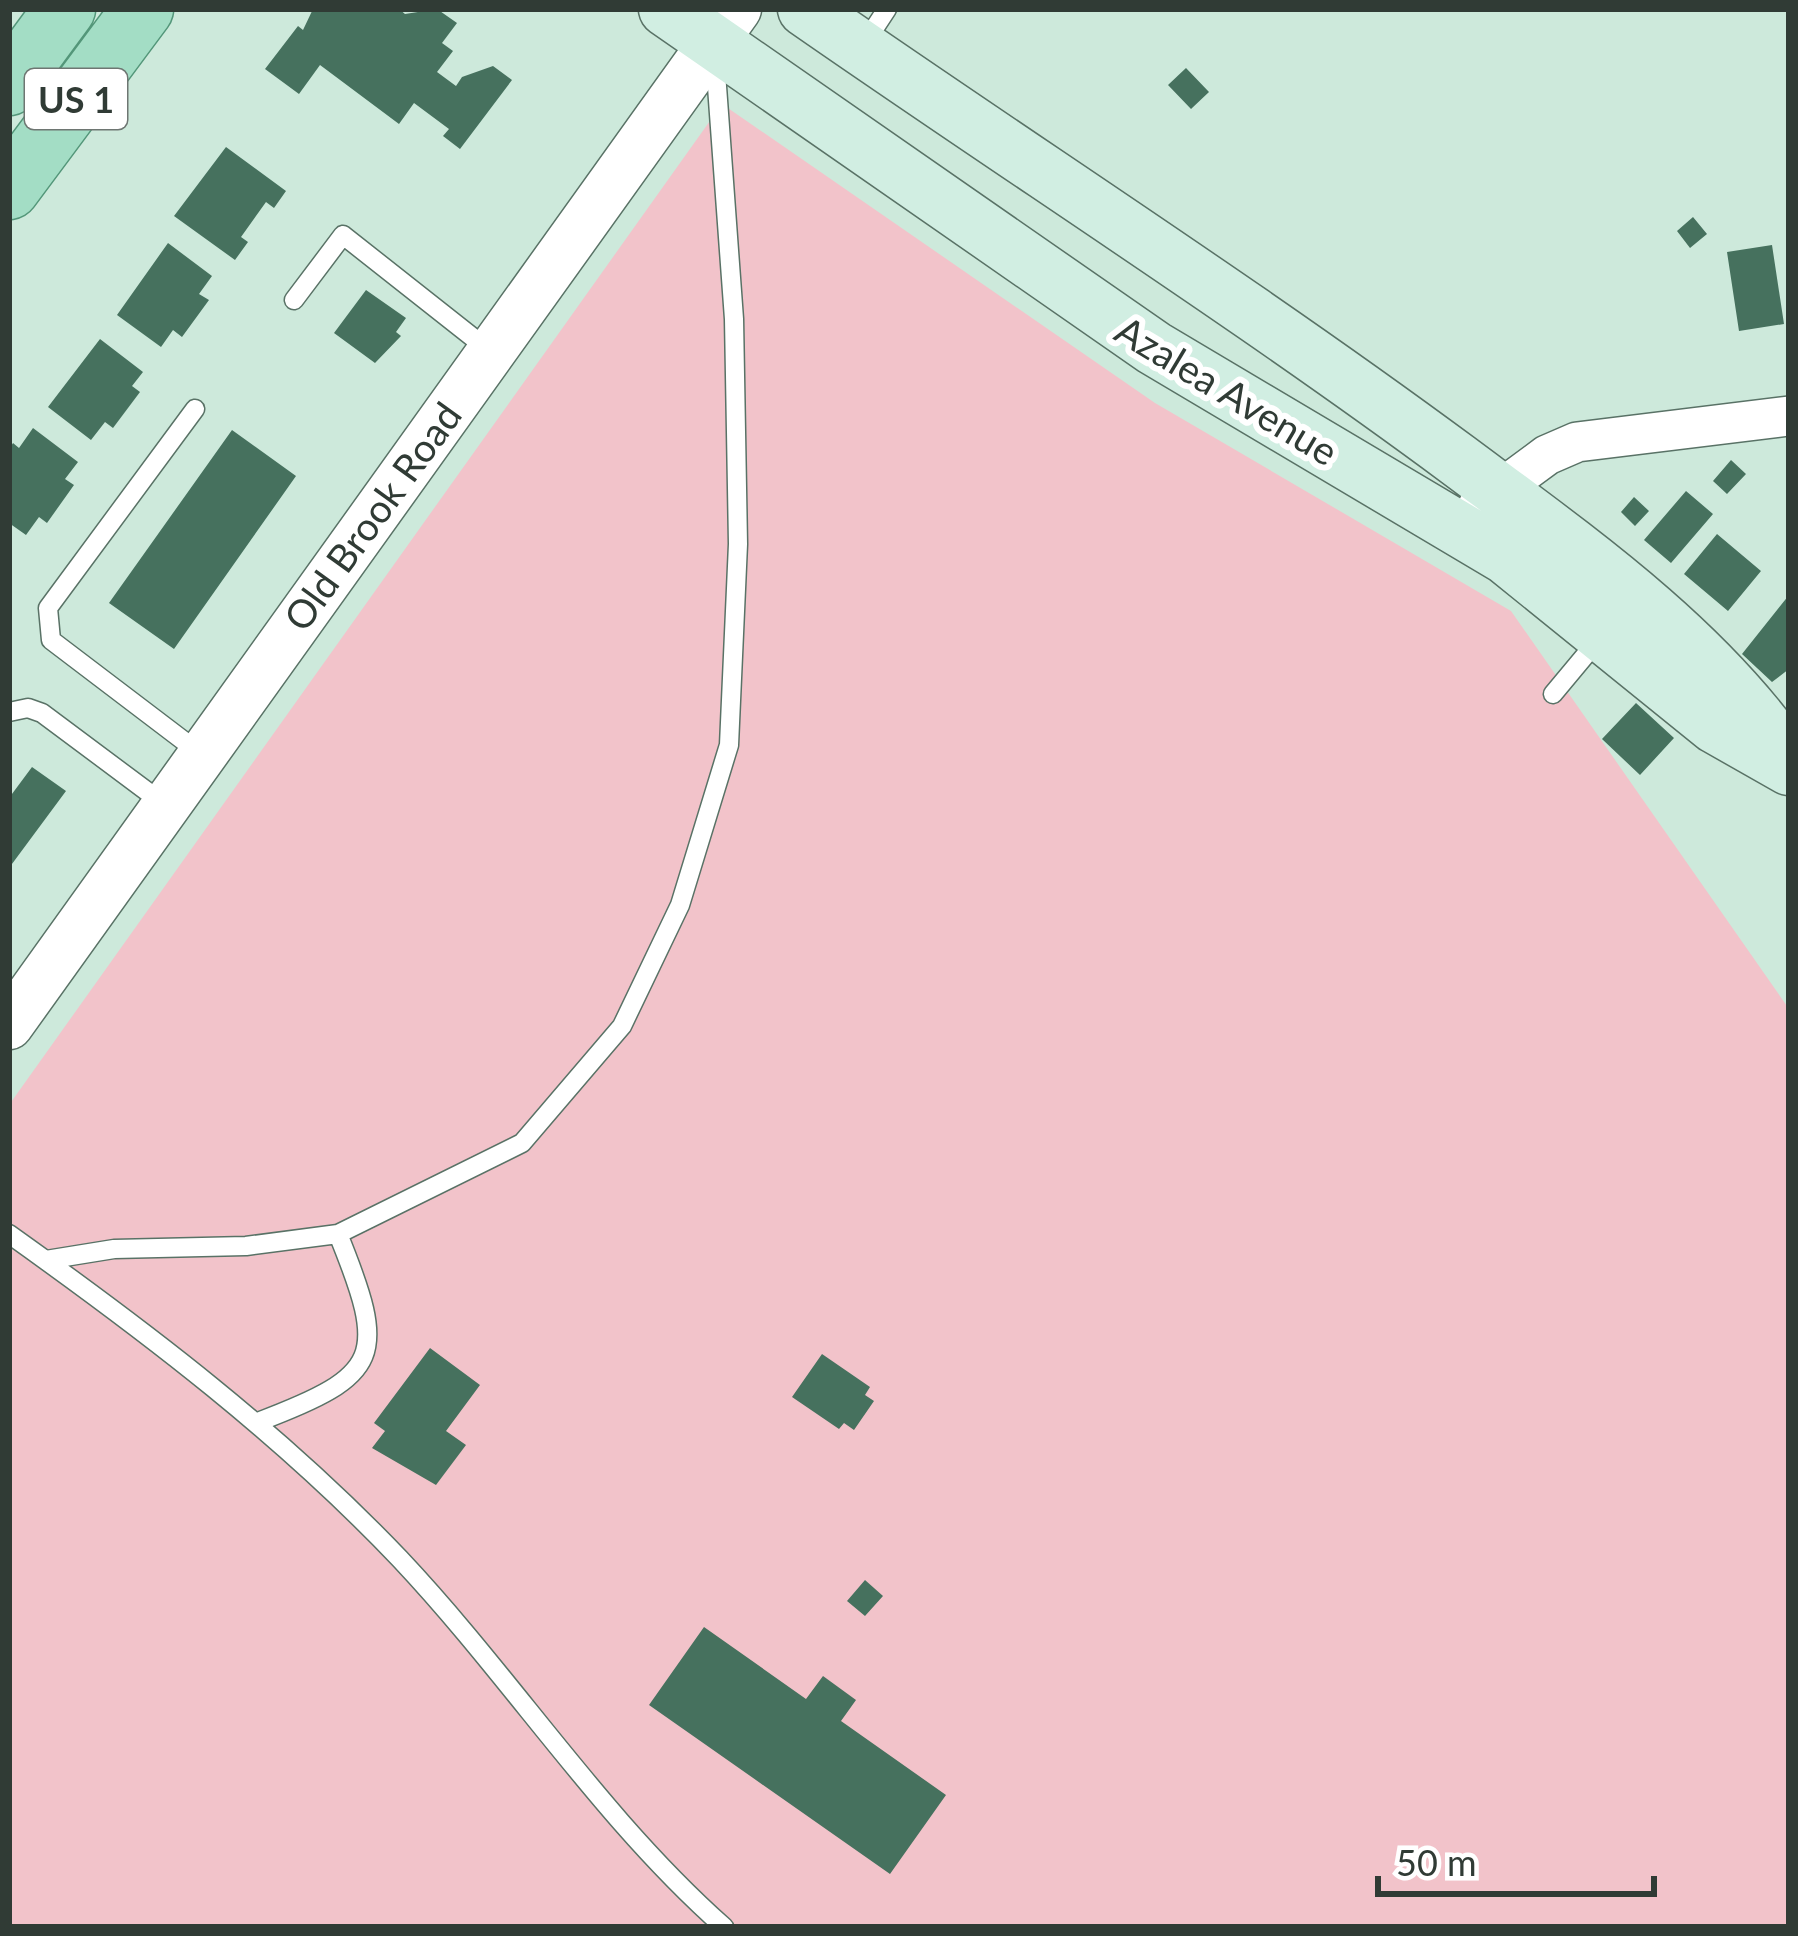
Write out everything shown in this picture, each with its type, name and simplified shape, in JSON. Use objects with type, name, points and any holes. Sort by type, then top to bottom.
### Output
[{"type":"main road","name":"US 1","points":[[9,85],[65,9]]},
{"type":"main road","name":"US 1","points":[[9,189],[143,9]]},
{"type":"main road","name":"Azalea Avenue","points":[[666,9],[726,26],[1154,348],[1457,526],[1604,632],[1715,726],[1789,764]]},
{"type":"main road","name":"Azalea Avenue","points":[[805,9],[875,29],[1496,488],[1591,562],[1746,698],[1789,764]]},
{"type":"street","name":"Old Brook Road","points":[[9,1025],[726,26]]},
{"type":"street","points":[[1457,526],[1496,488],[1577,442],[1789,416]]},
{"type":"lane","points":[[46,1260],[113,1249],[246,1246],[338,1234],[522,1143],[622,1026],[680,905],[730,745],[738,544],[726,26]]},
{"type":"lane","points":[[294,301],[344,235],[490,351]]},
{"type":"lane","points":[[196,409],[48,608],[52,640],[201,754]]},
{"type":"lane","points":[[1553,694],[1604,632]]},
{"type":"lane","points":[[9,712],[28,708],[42,713],[164,804]]},
{"type":"lane","points":[[9,1234],[258,1422],[401,1560],[623,1829],[724,1927]]},
{"type":"lane","points":[[258,1422],[334,1392],[362,1364],[366,1305],[338,1234]]},
{"type":"shaded area","points":[[722,104],[1155,403],[1511,611],[1789,1009],[1789,1927],[9,1927],[9,1105]]},
{"type":"building","points":[[313,9],[399,9],[405,14],[437,9],[457,23],[442,43],[453,51],[437,72],[456,86],[462,77],[493,66],[512,80],[460,149],[443,136],[449,129],[414,103],[399,124],[320,65],[299,94],[265,69],[298,26],[303,30]]},
{"type":"building","points":[[1186,68],[1209,92],[1191,109],[1168,85]]},
{"type":"building","points":[[226,147],[286,191],[274,208],[266,202],[241,237],[248,242],[235,260],[174,216]]},
{"type":"building","points":[[1693,217],[1707,234],[1690,248],[1677,231]]},
{"type":"building","points":[[168,243],[212,276],[199,294],[209,300],[182,337],[173,330],[161,347],[117,315]]},
{"type":"building","points":[[1772,245],[1784,324],[1739,331],[1727,252]]},
{"type":"building","points":[[366,290],[406,318],[396,332],[401,336],[375,363],[334,333]]},
{"type":"building","points":[[100,339],[143,372],[132,386],[140,392],[113,428],[105,422],[91,440],[48,407]]},
{"type":"building","points":[[33,428],[78,462],[65,479],[74,485],[47,523],[39,517],[26,535],[9,523],[9,449],[13,443],[19,448]]},
{"type":"building","points":[[232,430],[296,476],[174,649],[109,603]]},
{"type":"building","points":[[1731,460],[1746,474],[1727,494],[1713,481]]},
{"type":"building","points":[[1686,491],[1713,514],[1671,563],[1644,540]]},
{"type":"building","points":[[1634,497],[1649,511],[1635,526],[1621,512]]},
{"type":"building","points":[[1717,534],[1761,571],[1728,611],[1684,574]]},
{"type":"building","points":[[1789,595],[1789,669],[1772,682],[1742,654]]},
{"type":"building","points":[[1636,703],[1674,738],[1640,775],[1602,739]]},
{"type":"building","points":[[32,767],[66,791],[9,868],[9,798]]},
{"type":"building","points":[[430,1348],[480,1385],[446,1431],[466,1445],[436,1485],[372,1448],[385,1431],[374,1423]]},
{"type":"building","points":[[822,1354],[870,1387],[865,1395],[874,1401],[854,1430],[844,1423],[839,1429],[792,1397]]},
{"type":"building","points":[[865,1580],[883,1596],[865,1616],[847,1601]]},
{"type":"building","points":[[704,1627],[806,1699],[823,1676],[856,1700],[841,1721],[946,1795],[890,1874],[649,1705]]}]
